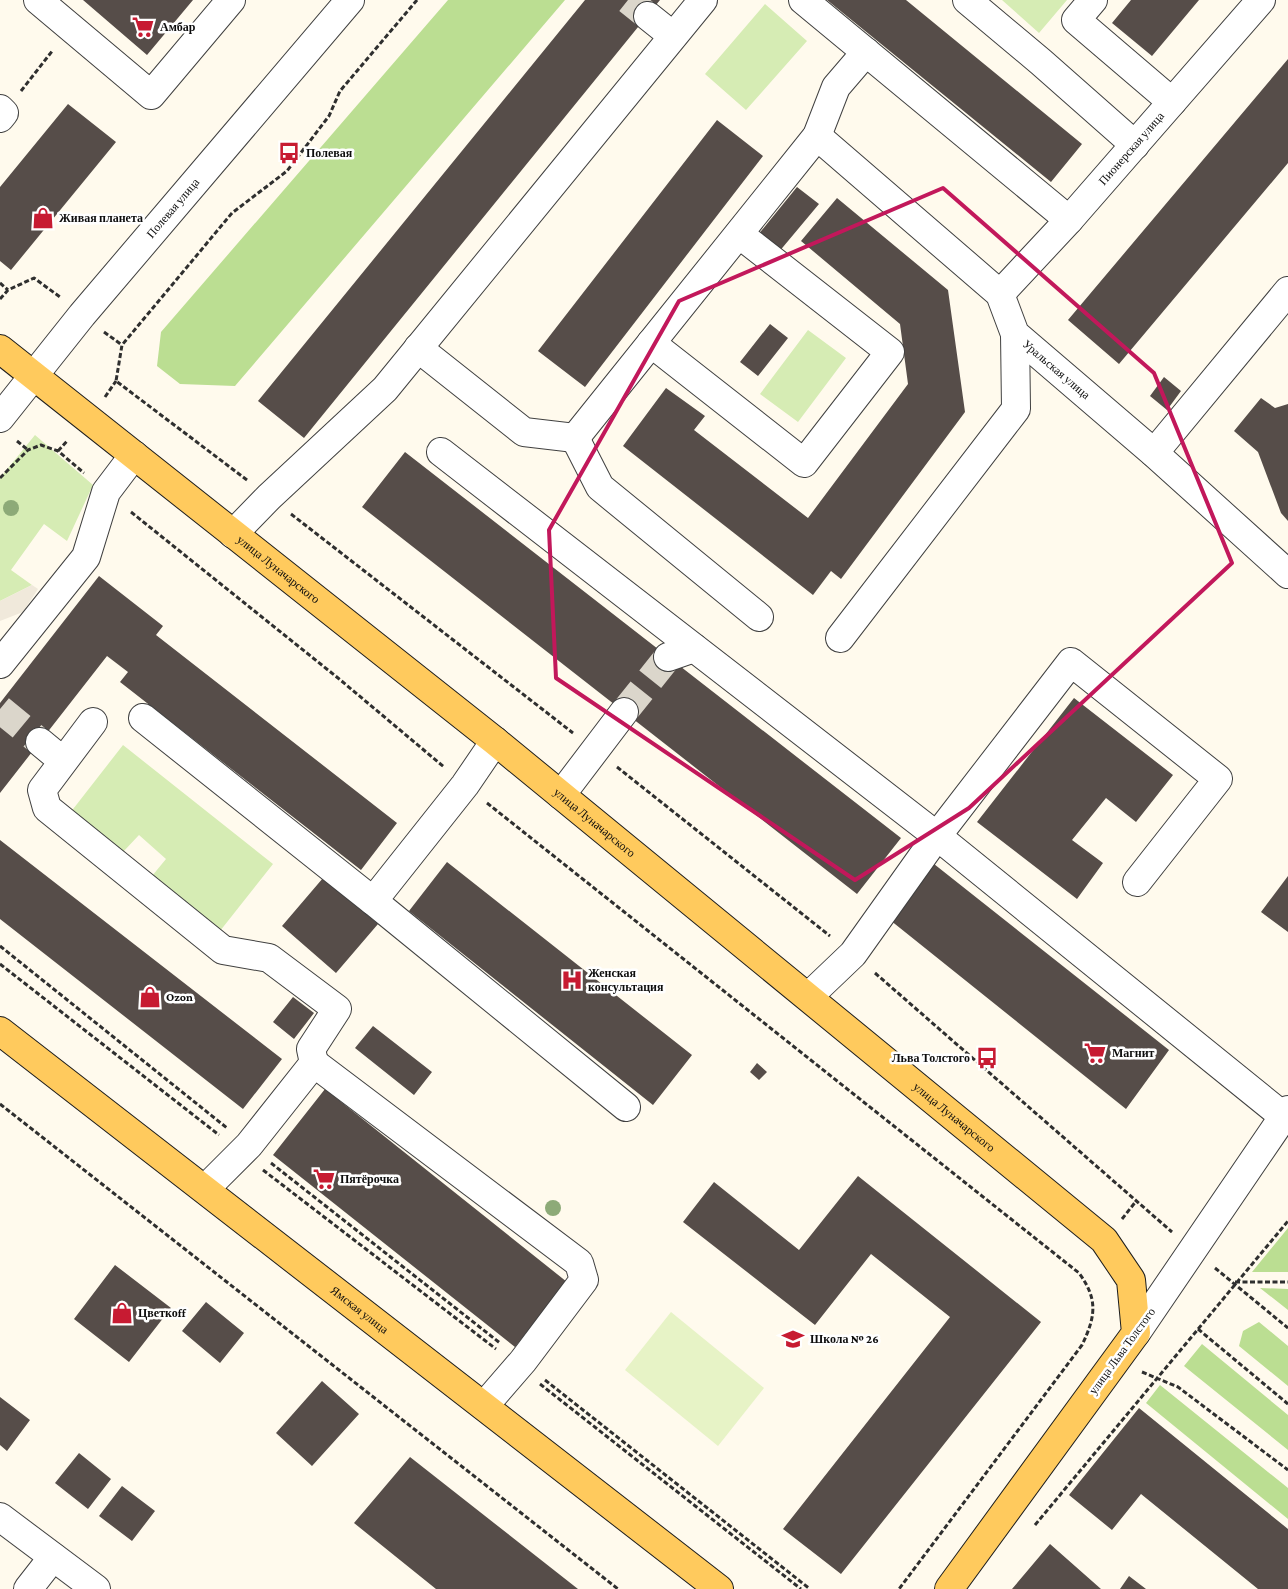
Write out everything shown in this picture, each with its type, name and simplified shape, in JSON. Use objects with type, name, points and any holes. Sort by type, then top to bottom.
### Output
[{"type":"main road","name":"улица Луначарского","points":[[0,349],[495,741],[810,996],[1104,1240],[1131,1280],[1136,1333]]},
{"type":"main road","name":"Ямская улица","points":[[0,1031],[719,1589]]},
{"type":"main road","name":"улица Льва Толстого","points":[[949,1589],[1136,1333]]},
{"type":"street","points":[[38,0],[151,95],[231,0]]},
{"type":"street","name":"Полевая улица","points":[[0,418],[82,314],[350,0]]},
{"type":"street","points":[[233,534],[268,496],[385,389],[703,0]]},
{"type":"street","points":[[802,0],[1069,220]]},
{"type":"street","points":[[967,0],[1135,145]]},
{"type":"street","points":[[1093,0],[1076,20],[1172,102]]},
{"type":"street","name":"Пионерская улица","points":[[1000,294],[1069,220],[1261,0]]},
{"type":"street","points":[[648,16],[673,36]]},
{"type":"street","points":[[575,438],[817,136],[836,87],[866,52]]},
{"type":"street","name":"Уральская улица","points":[[817,136],[1000,294],[1015,334],[1154,452],[1288,574]]},
{"type":"street","points":[[651,343],[804,464],[890,352],[738,234]]},
{"type":"street","points":[[1154,452],[1288,291]]},
{"type":"street","points":[[840,638],[1016,410],[1015,334]]},
{"type":"street","points":[[418,348],[524,432],[575,438]]},
{"type":"street","points":[[575,438],[600,487],[760,617]]},
{"type":"street","points":[[441,452],[937,836],[1285,1113]]},
{"type":"street","points":[[0,664],[86,557],[106,492],[134,455]]},
{"type":"street","points":[[668,657],[694,648]]},
{"type":"street","points":[[810,996],[853,954],[937,836],[1072,662],[1218,779],[1137,882]]},
{"type":"street","points":[[561,795],[624,712]]},
{"type":"street","points":[[143,718],[373,901],[626,1107]]},
{"type":"street","points":[[93,722],[42,790],[47,808],[222,950],[269,958],[337,1009],[311,1049],[314,1063],[579,1263],[584,1280],[521,1364],[484,1406]]},
{"type":"street","points":[[373,901],[465,785],[495,741]]},
{"type":"street","points":[[40,742],[64,761]]},
{"type":"street","points":[[204,1189],[245,1149],[314,1063]]},
{"type":"street","name":"улица Льва Толстого","points":[[1136,1333],[1285,1113]]},
{"type":"street","points":[[0,1517],[96,1589]]},
{"type":"street","points":[[28,1589],[53,1557]]},
{"type":"path","points":[[417,0],[340,91],[329,116],[287,171],[232,213],[122,345],[116,381],[268,496],[596,751],[853,954],[1137,1200]]},
{"type":"path","points":[[1,114],[70,27]]},
{"type":"path","points":[[0,284],[8,290],[0,299]]},
{"type":"path","points":[[0,478],[28,450],[41,445],[58,451],[106,492],[330,672],[465,785],[1079,1272],[1090,1288],[1094,1310],[1092,1324],[1082,1345],[899,1589]]},
{"type":"path","points":[[0,946],[245,1149],[521,1364],[801,1589]]},
{"type":"path","points":[[0,964],[245,1149],[810,1589]]},
{"type":"path","points":[[0,1104],[618,1589]]},
{"type":"path","points":[[1032,1529],[1235,1282],[1288,1221]]},
{"type":"path","points":[[1235,1282],[1288,1282]]},
{"type":"path","points":[[1198,1329],[1288,1404]]},
{"type":"path","points":[[1156,1378],[1178,1387],[1288,1470]]},
{"type":"highlighted area","points":[[943,188],[1154,373],[1232,563],[969,808],[855,880],[556,678],[549,530],[679,301]]},
{"type":"green space","points":[[448,0],[565,0],[235,386],[180,384],[157,366],[161,332]]},
{"type":"green space","points":[[1002,0],[1067,0],[1039,33]]},
{"type":"green space","points":[[765,4],[807,41],[746,110],[705,74]]},
{"type":"green space","points":[[808,330],[846,358],[798,422],[760,394]]},
{"type":"green space","points":[[35,435],[93,485],[67,541],[44,524],[11,570],[32,585],[0,601],[0,478]]},
{"type":"green space","points":[[123,745],[273,864],[220,931],[152,876],[166,859],[139,835],[123,852],[70,813]]},
{"type":"green space","points":[[1288,1228],[1288,1272],[1252,1272]]},
{"type":"green space","points":[[1260,1288],[1288,1289],[1288,1310]]},
{"type":"green space","points":[[671,1312],[764,1388],[718,1446],[625,1370]]},
{"type":"green space","points":[[1259,1322],[1288,1346],[1288,1386],[1239,1346],[1243,1331]]},
{"type":"green space","points":[[1202,1344],[1288,1415],[1288,1450],[1184,1366]]},
{"type":"green space","points":[[1160,1385],[1288,1488],[1288,1519],[1146,1403]]},
{"type":"shaded area","points":[[32,585],[38,589],[23,612],[0,621],[0,601]]},
{"type":"building","name":"Амбар","points":[[83,0],[193,0],[147,55]]},
{"type":"building","points":[[585,0],[660,0],[304,438],[258,401]]},
{"type":"building","points":[[827,0],[906,0],[1082,144],[1051,182]]},
{"type":"building","points":[[1131,0],[1199,0],[1152,56],[1112,23]]},
{"type":"building","points":[[1288,59],[1288,163],[1119,364],[1068,320]]},
{"type":"building","points":[[68,104],[116,142],[11,270],[0,261],[0,187]]},
{"type":"building","points":[[717,120],[763,156],[585,387],[538,351]]},
{"type":"building","points":[[797,187],[819,204],[778,253],[757,236]]},
{"type":"building","points":[[837,198],[948,290],[965,412],[841,579],[831,571],[813,595],[623,446],[666,388],[705,416],[694,430],[808,518],[908,384],[900,324],[801,241]]},
{"type":"building","points":[[770,324],[788,338],[758,376],[740,362]]},
{"type":"building","points":[[1164,377],[1181,391],[1167,410],[1150,396]]},
{"type":"building","points":[[1261,398],[1275,408],[1288,404],[1288,521],[1281,513],[1258,452],[1234,431]]},
{"type":"building","points":[[405,452],[901,838],[857,894],[362,507]]},
{"type":"building","points":[[99,576],[163,626],[156,635],[397,823],[361,870],[120,682],[128,672],[107,656],[0,793],[0,703]]},
{"type":"building","points":[[1074,698],[1173,775],[1136,822],[1106,798],[1072,840],[1103,863],[1077,899],[977,822]]},
{"type":"building","points":[[0,840],[282,1059],[243,1109],[0,919]]},
{"type":"building","points":[[447,862],[692,1055],[653,1105],[409,911]]},
{"type":"building","points":[[934,864],[1169,1050],[1126,1109],[890,920]]},
{"type":"building","points":[[1288,876],[1288,932],[1261,912]]},
{"type":"building","points":[[323,878],[378,924],[336,973],[282,926]]},
{"type":"building","points":[[293,997],[314,1013],[294,1039],[273,1022]]},
{"type":"building","points":[[373,1026],[432,1072],[414,1095],[355,1048]]},
{"type":"building","points":[[757,1063],[767,1072],[759,1080],[750,1072]]},
{"type":"building","points":[[325,1089],[567,1282],[515,1347],[273,1155]]},
{"type":"building","points":[[858,1176],[1041,1322],[841,1574],[783,1529],[950,1317],[871,1254],[815,1325],[683,1222],[714,1182],[799,1250]]},
{"type":"building","name":"Цветкоff","points":[[115,1265],[171,1308],[129,1362],[74,1319]]},
{"type":"building","points":[[206,1302],[244,1333],[220,1363],[182,1331]]},
{"type":"building","points":[[322,1381],[359,1414],[312,1466],[276,1433]]},
{"type":"building","points":[[0,1397],[30,1420],[7,1451],[0,1445]]},
{"type":"building","points":[[1139,1408],[1288,1529],[1288,1589],[1258,1589],[1141,1494],[1112,1530],[1069,1495]]},
{"type":"building","points":[[79,1453],[111,1479],[88,1509],[55,1483]]},
{"type":"building","points":[[410,1457],[578,1589],[436,1589],[354,1523]]},
{"type":"building","points":[[122,1486],[155,1511],[132,1541],[99,1516]]},
{"type":"building","points":[[1050,1544],[1101,1589],[1012,1589]]},
{"type":"building","points":[[1129,1576],[1146,1589],[1120,1589]]},
{"type":"tunnel","points":[[628,0],[648,16]]},
{"type":"tunnel","points":[[624,712],[668,657]]},
{"type":"tunnel","points":[[0,709],[40,742]]},
{"type":"place","name":"Амбар","points":[[143,27]]},
{"type":"place","name":"Полевая","points":[[289,153]]},
{"type":"place","name":"Живая планета","points":[[43,218]]},
{"type":"place","name":"Женская консультация","points":[[572,980]]},
{"type":"place","name":"Ozon","points":[[150,997]]},
{"type":"place","name":"Магнит","points":[[1095,1053]]},
{"type":"place","name":"Льва Толстого","points":[[987,1058]]},
{"type":"place","name":"Пятёрочка","points":[[324,1179]]},
{"type":"place","name":"Цветкоff","points":[[122,1313]]},
{"type":"place","name":"Школа № 26","points":[[793,1339]]}]
